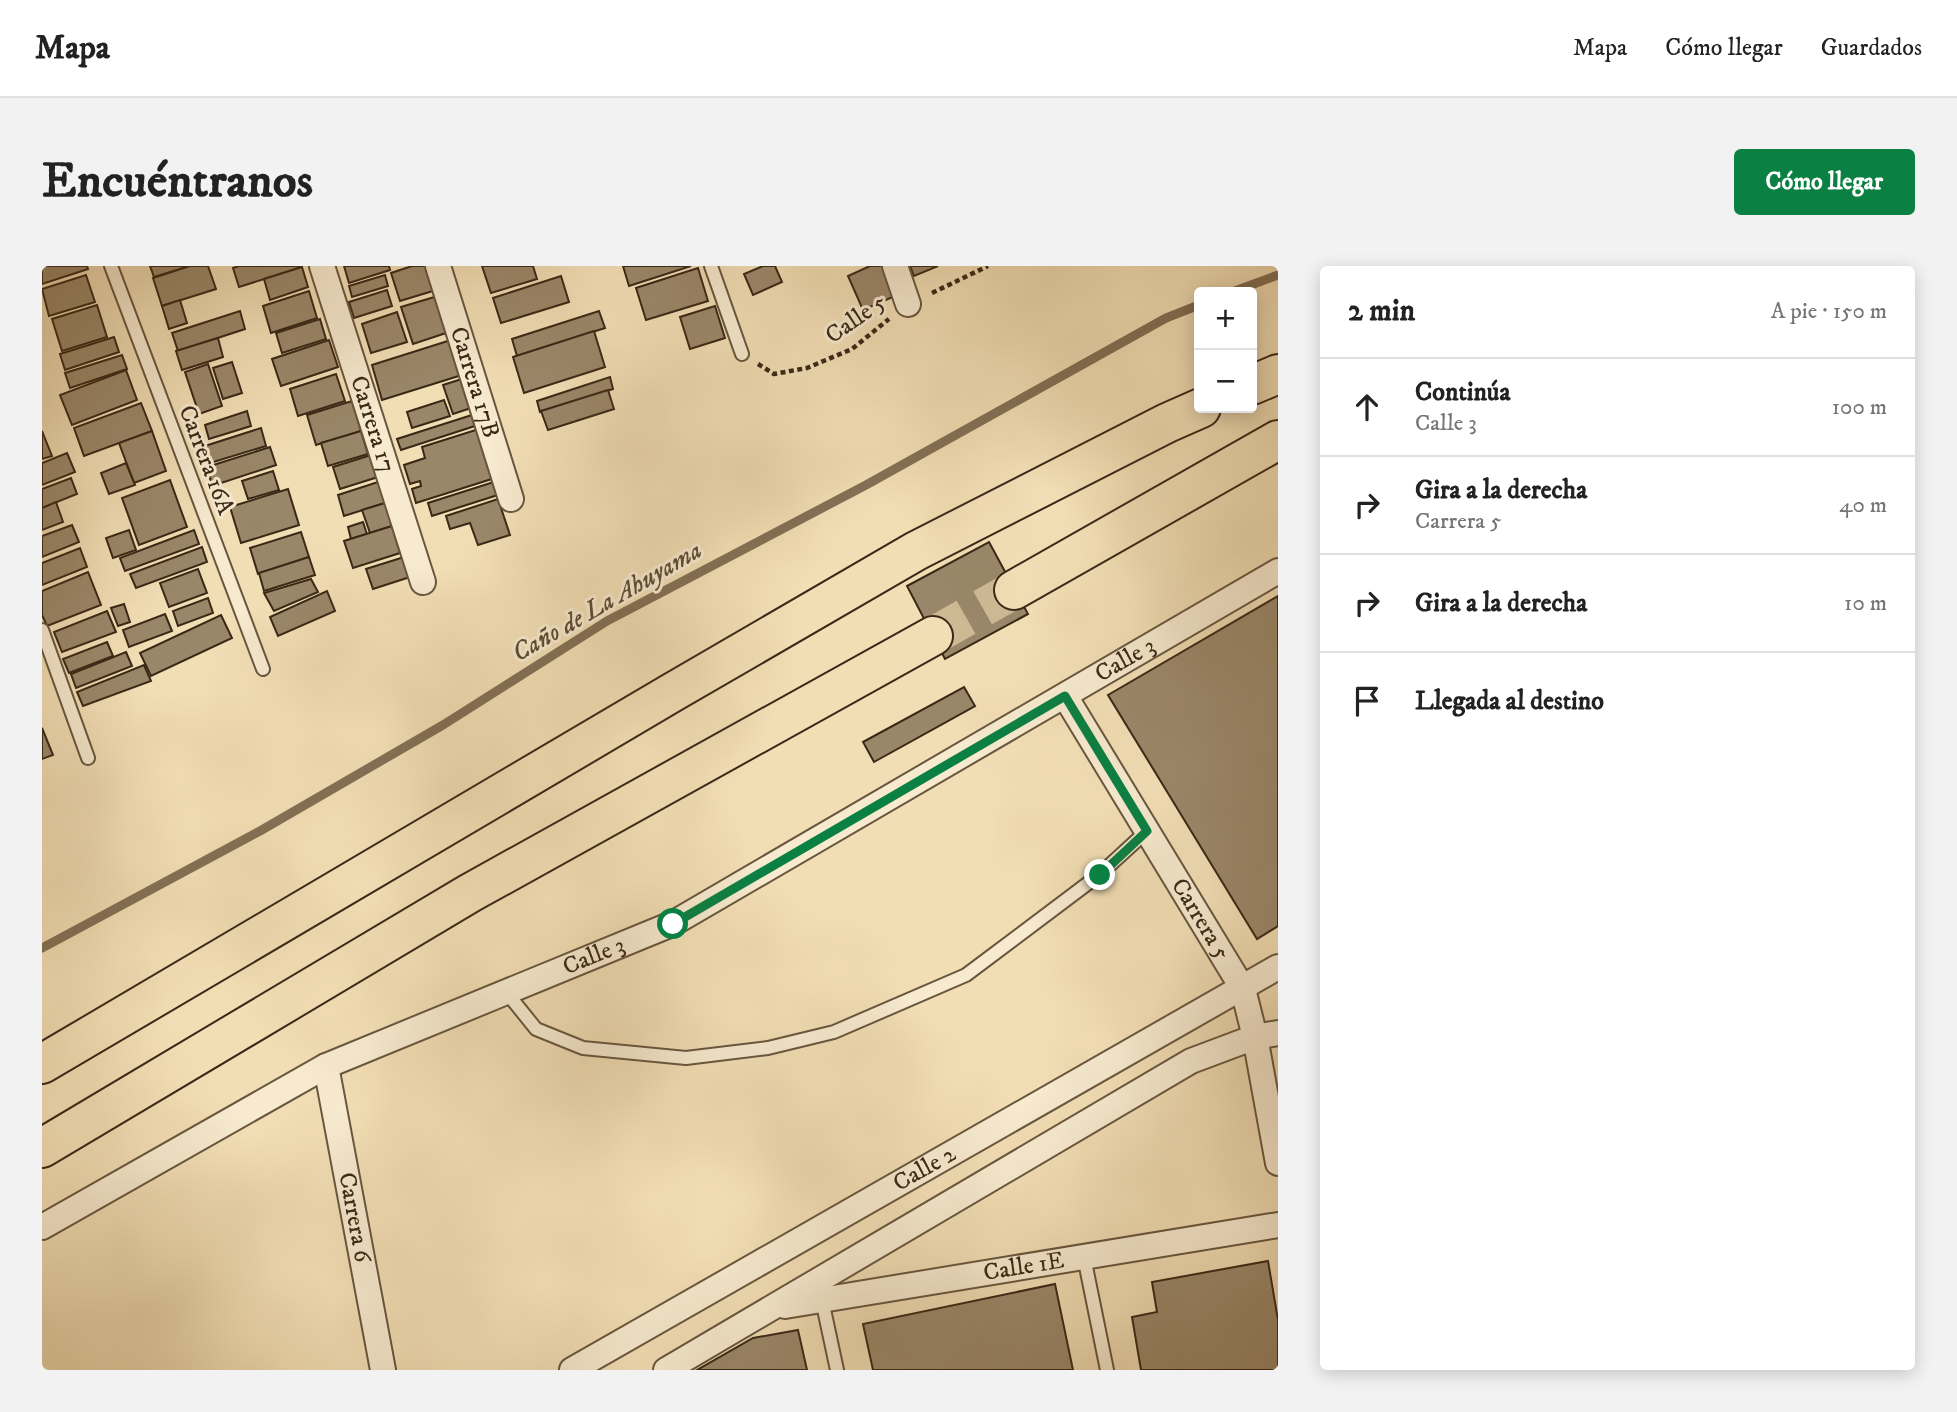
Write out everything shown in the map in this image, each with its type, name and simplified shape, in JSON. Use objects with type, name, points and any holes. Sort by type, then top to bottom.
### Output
[{"type":"main road","points":[[1257,384],[1278,374]]},
{"type":"main road","points":[[42,1064],[916,551],[1194,411]]},
{"type":"main road","points":[[1014,590],[1278,440]]},
{"type":"main road","points":[[42,1149],[470,893],[933,636]]},
{"type":"street","name":"Carrera 17","points":[[323,266],[423,582]]},
{"type":"street","name":"Carrera 17B","points":[[438,266],[511,499]]},
{"type":"street","points":[[895,266],[908,304]]},
{"type":"street","name":"Calle 3","points":[[42,1227],[326,1066],[673,924],[1278,571]]},
{"type":"street","name":"Carrera 5","points":[[1065,696],[1243,989],[1267,1035],[1278,1163]]},
{"type":"street","name":"Calle 2","points":[[572,1370],[1278,967]]},
{"type":"street","points":[[1243,989],[1278,982]]},
{"type":"street","name":"Calle 2","points":[[666,1370],[1191,1061],[1267,1035]]},
{"type":"street","name":"Carrera 6","points":[[326,1066],[383,1370]]},
{"type":"street","name":"Calle 1E","points":[[769,1309],[1278,1225]]},
{"type":"lane","name":"Carrera 16A","points":[[111,266],[262,668]]},
{"type":"lane","points":[[711,266],[742,354]]},
{"type":"lane","points":[[42,630],[88,758]]},
{"type":"lane","points":[[507,993],[536,1029],[583,1048],[686,1058],[768,1048],[834,1032],[966,975],[1100,875],[1147,831]]},
{"type":"lane","points":[[1084,1257],[1107,1370]]},
{"type":"lane","points":[[822,1300],[837,1370]]},
{"type":"path","name":"Calle 5","points":[[742,354],[774,374],[807,368],[852,349],[908,304],[988,266]]},
{"type":"building","points":[[42,266],[87,266],[88,269],[42,284]]},
{"type":"building","points":[[150,266],[190,266],[154,277]]},
{"type":"building","points":[[190,266],[208,266],[216,289],[162,306],[153,278]]},
{"type":"building","points":[[344,266],[389,266],[390,270],[349,283]]},
{"type":"building","points":[[412,266],[428,266],[436,290],[400,301],[391,273]]},
{"type":"building","points":[[482,266],[533,266],[537,279],[491,293]]},
{"type":"building","points":[[623,266],[691,266],[629,286]]},
{"type":"building","points":[[763,266],[775,266],[782,282],[753,295],[744,274]]},
{"type":"building","points":[[870,266],[882,266],[895,296],[863,310],[848,276]]},
{"type":"building","points":[[910,266],[938,266],[914,276]]},
{"type":"building","points":[[302,267],[239,287],[233,268]]},
{"type":"building","points":[[302,267],[308,287],[270,300],[264,279]]},
{"type":"building","points":[[698,268],[708,301],[646,320],[636,288]]},
{"type":"building","points":[[86,275],[95,302],[49,316],[42,289]]},
{"type":"building","points":[[385,275],[388,286],[352,297],[349,286]]},
{"type":"building","points":[[561,276],[569,302],[501,323],[493,298]]},
{"type":"building","points":[[387,290],[392,306],[354,318],[349,302]]},
{"type":"building","points":[[309,291],[317,318],[271,333],[263,306]]},
{"type":"building","points":[[441,295],[452,331],[413,344],[401,307]]},
{"type":"building","points":[[180,300],[187,323],[169,329],[162,306]]},
{"type":"building","points":[[97,305],[107,337],[62,351],[52,319]]},
{"type":"building","points":[[715,306],[725,338],[690,349],[680,317]]},
{"type":"building","points":[[240,311],[245,329],[178,351],[172,333]]},
{"type":"building","points":[[599,311],[605,328],[517,356],[512,339]]},
{"type":"building","points":[[397,312],[407,342],[371,353],[362,324]]},
{"type":"building","points":[[320,319],[326,339],[282,353],[276,333]]},
{"type":"building","points":[[594,331],[605,367],[524,393],[513,357]]},
{"type":"building","points":[[114,337],[119,352],[65,370],[60,354]]},
{"type":"building","points":[[218,338],[223,357],[182,370],[176,351]]},
{"type":"building","points":[[454,339],[465,374],[382,400],[372,365]]},
{"type":"building","points":[[329,340],[338,367],[281,386],[272,359]]},
{"type":"building","points":[[122,355],[127,369],[70,388],[65,373]]},
{"type":"building","points":[[232,362],[242,393],[223,399],[213,368]]},
{"type":"building","points":[[208,364],[222,406],[199,414],[185,372]]},
{"type":"building","points":[[126,370],[137,400],[72,425],[60,395]]},
{"type":"building","points":[[336,374],[345,401],[298,416],[290,389]]},
{"type":"building","points":[[468,377],[477,406],[453,414],[443,385]]},
{"type":"building","points":[[610,377],[613,389],[540,412],[537,401]]},
{"type":"building","points":[[608,390],[614,409],[548,430],[541,411]]},
{"type":"building","points":[[444,400],[450,416],[412,428],[407,412]]},
{"type":"building","points":[[352,401],[361,431],[316,445],[307,415]]},
{"type":"building","points":[[141,403],[152,431],[84,456],[74,428]]},
{"type":"building","points":[[247,411],[251,426],[209,439],[205,425]]},
{"type":"building","points":[[478,413],[481,424],[401,450],[397,439]]},
{"type":"building","points":[[261,428],[266,446],[210,463],[205,446]]},
{"type":"building","points":[[482,428],[498,477],[416,503],[412,489],[421,486],[420,481],[410,484],[404,465],[425,458],[422,447]]},
{"type":"building","points":[[42,431],[52,456],[42,459]]},
{"type":"building","points":[[152,431],[166,471],[134,483],[119,443]]},
{"type":"building","points":[[361,431],[368,454],[328,466],[321,443]]},
{"type":"building","points":[[270,447],[276,465],[212,486],[207,467]]},
{"type":"building","points":[[67,453],[75,472],[42,485],[42,463]]},
{"type":"building","points":[[371,455],[378,477],[340,489],[333,467]]},
{"type":"building","points":[[126,463],[135,485],[109,494],[101,473]]},
{"type":"building","points":[[273,471],[279,490],[248,499],[242,481]]},
{"type":"building","points":[[71,478],[77,494],[42,508],[42,489]]},
{"type":"building","points":[[170,480],[187,527],[139,545],[122,498]]},
{"type":"building","points":[[500,480],[504,493],[432,516],[428,503]]},
{"type":"building","points":[[378,482],[385,503],[344,516],[338,495]]},
{"type":"building","points":[[288,489],[299,525],[241,543],[230,507]]},
{"type":"building","points":[[498,499],[510,535],[478,545],[470,523],[450,529],[446,516]]},
{"type":"building","points":[[56,502],[63,522],[42,530],[42,508]]},
{"type":"building","points":[[385,503],[392,526],[370,533],[362,510]]},
{"type":"building","points":[[363,522],[367,534],[351,539],[348,527]]},
{"type":"building","points":[[72,525],[79,542],[42,557],[42,536]]},
{"type":"building","points":[[392,526],[400,553],[353,568],[344,541]]},
{"type":"building","points":[[129,530],[136,550],[113,558],[106,538]]},
{"type":"building","points":[[194,530],[199,544],[125,571],[120,558]]},
{"type":"building","points":[[301,532],[309,557],[258,574],[250,548]]},
{"type":"building","points":[[989,542],[1028,614],[945,659],[907,586]]},
{"type":"building","points":[[202,547],[207,562],[136,588],[130,574]]},
{"type":"building","points":[[80,548],[87,567],[42,585],[42,563]]},
{"type":"building","points":[[309,557],[315,575],[264,591],[259,573]]},
{"type":"building","points":[[404,557],[410,577],[373,589],[366,569]]},
{"type":"building","points":[[198,569],[207,593],[169,607],[160,583]]},
{"type":"building","points":[[88,572],[101,605],[47,626],[42,615],[42,591]]},
{"type":"building","points":[[311,579],[318,592],[274,611],[264,593]]},
{"type":"building","points":[[327,591],[335,611],[278,636],[270,617]]},
{"type":"building","points":[[1278,596],[1278,926],[1257,939],[1108,695]]},
{"type":"building","points":[[208,598],[213,613],[178,626],[173,611]]},
{"type":"building","points":[[124,604],[130,622],[118,626],[111,608]]},
{"type":"building","points":[[107,611],[116,632],[62,652],[54,632]]},
{"type":"building","points":[[165,614],[172,631],[129,647],[123,630]]},
{"type":"building","points":[[221,615],[232,638],[151,676],[140,653]]},
{"type":"building","points":[[107,642],[113,656],[69,673],[63,659]]},
{"type":"building","points":[[126,652],[132,666],[76,688],[71,674]]},
{"type":"building","points":[[144,665],[151,681],[83,706],[77,692]]},
{"type":"building","points":[[964,687],[975,706],[874,762],[863,742]]},
{"type":"building","points":[[42,728],[53,755],[42,759]]},
{"type":"building","points":[[1268,1261],[1278,1320],[1278,1370],[1141,1370],[1132,1317],[1157,1312],[1152,1282]]},
{"type":"building","points":[[1055,1284],[1073,1370],[873,1370],[863,1324]]},
{"type":"building","points":[[798,1330],[807,1370],[697,1370],[753,1338]]},
{"type":"waterway","name":"Caño de La Ahuyama","points":[[1246,287],[1278,275]]},
{"type":"waterway","name":"Caño de La Ahuyama","points":[[42,948],[260,831],[443,725],[607,621],[866,485],[1166,318],[1194,307]]},
{"type":"tunnel","points":[[933,636],[1014,590]]},
{"type":"route","points":[[673,924],[1065,696],[1147,831],[1100,875]]}]
